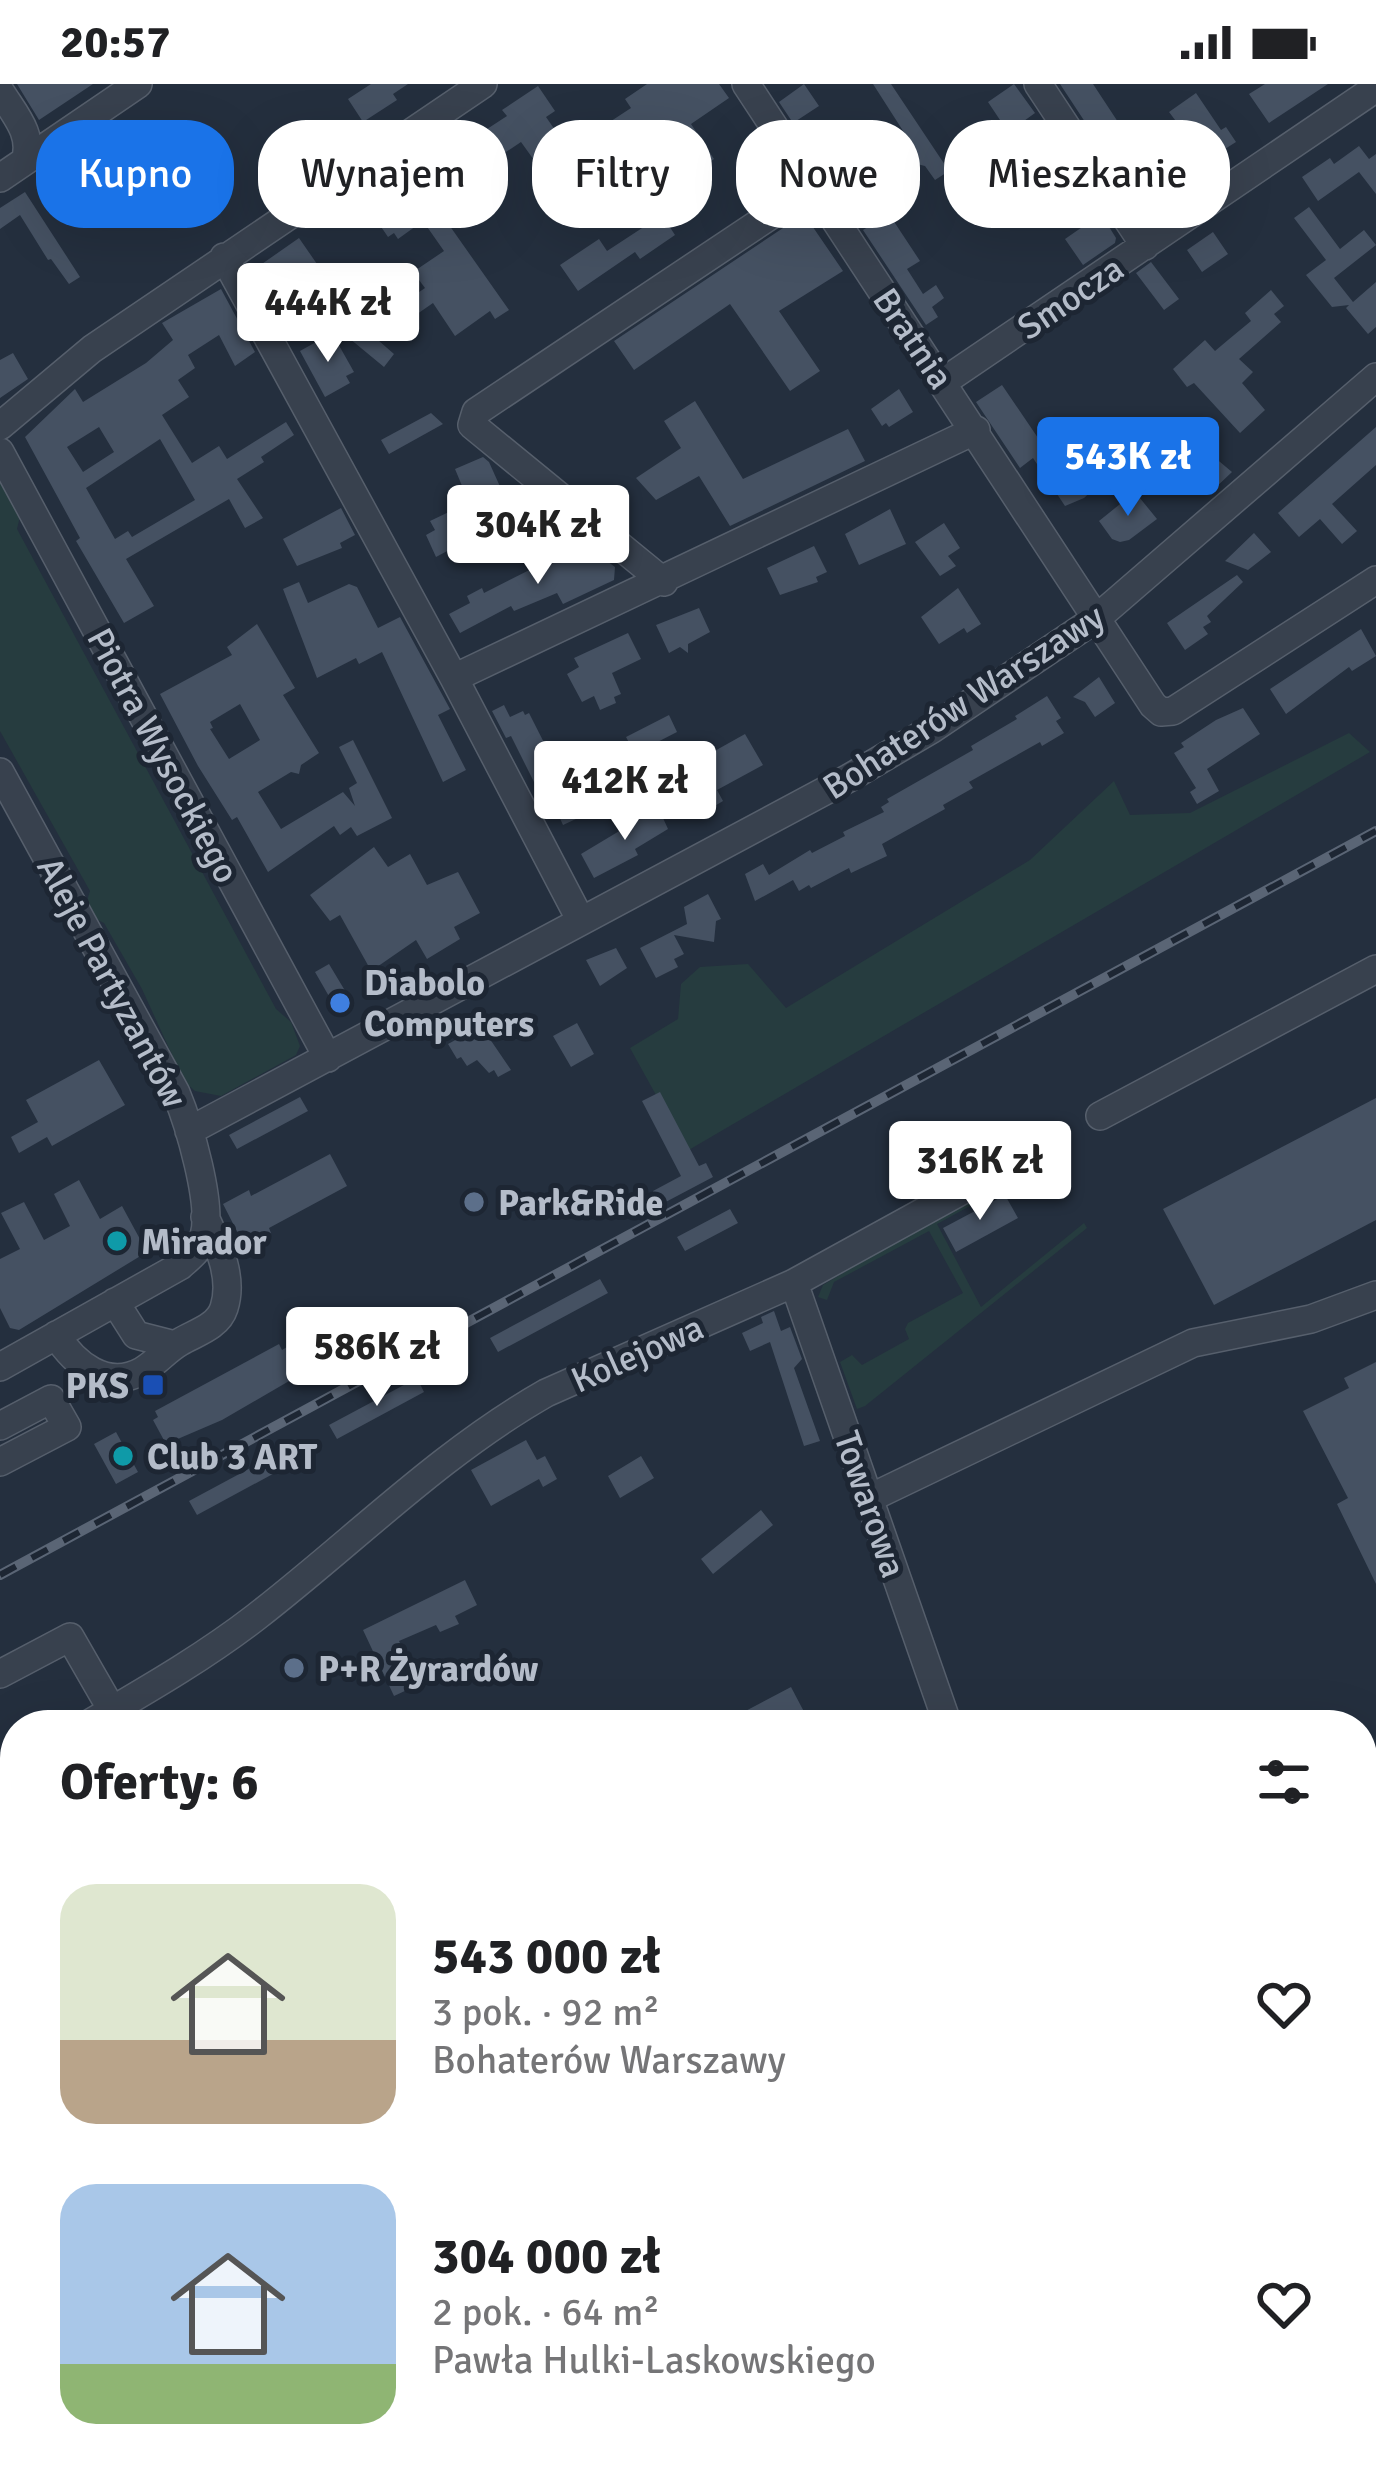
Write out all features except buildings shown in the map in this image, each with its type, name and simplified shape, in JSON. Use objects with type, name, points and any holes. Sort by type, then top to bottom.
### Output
[{"type":"street","points":[[0,178],[138,84]]},
{"type":"street","points":[[0,426],[92,349],[483,84]]},
{"type":"street","name":"Bratnia","points":[[746,84],[769,120]]},
{"type":"street","points":[[1038,84],[1145,247]]},
{"type":"street","name":"Smocza","points":[[943,382],[1376,88]]},
{"type":"street","points":[[0,91],[27,134],[30,147],[25,161]]},
{"type":"street","points":[[664,582],[472,425],[476,412],[752,228]]},
{"type":"street","name":"Bratnia","points":[[840,228],[1161,712],[1172,711],[1376,580]]},
{"type":"street","points":[[224,256],[581,921]]},
{"type":"street","name":"Bohaterów Warszawy","points":[[189,1131],[932,729],[1097,617],[1376,376]]},
{"type":"street","points":[[454,678],[976,430]]},
{"type":"street","name":"Piotra Wysockiego","points":[[0,452],[328,1058]]},
{"type":"street","name":"Aleje Partyzantów","points":[[4,787],[176,1093],[189,1131],[205,1217],[224,1261],[224,1288]]},
{"type":"street","points":[[1100,1116],[1376,969]]},
{"type":"street","name":"Kolejowa","points":[[114,1710],[238,1630],[456,1451],[508,1415],[794,1283],[1031,1159]]},
{"type":"street","points":[[3,1359],[56,1335],[179,1265],[202,1243],[205,1217]]},
{"type":"street","points":[[56,1335],[80,1366],[114,1377],[136,1374],[217,1320],[225,1305],[224,1288],[179,1265]]},
{"type":"street","name":"Towarowa","points":[[794,1283],[943,1710]]},
{"type":"street","points":[[870,1498],[1193,1343],[1311,1319],[1376,1295]]},
{"type":"street","points":[[116,1302],[136,1335],[175,1345]]},
{"type":"street","points":[[0,1426],[51,1399],[67,1427],[0,1462]]},
{"type":"street","points":[[0,1674],[70,1637],[111,1710]]},
{"type":"green space","points":[[0,480],[20,516],[17,529],[276,1009],[291,1022],[300,1046],[296,1055],[221,1096],[195,1091],[184,1081],[142,989],[104,923],[86,904],[90,891],[0,731]]},
{"type":"green space","points":[[1349,733],[1370,752],[687,1151],[630,1048],[678,1019],[681,984],[700,967],[748,964],[786,1008],[1030,860],[1114,781],[1130,815],[1190,813]]},
{"type":"green space","points":[[997,1181],[1001,1189],[937,1224],[981,1307],[1084,1223],[1087,1228],[857,1409],[840,1362],[852,1355],[862,1365],[909,1339],[908,1323],[963,1293],[929,1231],[834,1282],[827,1300],[818,1297],[823,1285]]},
{"type":"railway","points":[[0,1575],[1376,831]]},
{"type":"place","name":"Diabolo Computers","points":[[340,1003]]},
{"type":"place","name":"Park&Ride","points":[[474,1202]]},
{"type":"place","name":"Mirador","points":[[117,1241]]},
{"type":"place","name":"PKS","points":[[153,1385]]},
{"type":"place","name":"Club 3 ART","points":[[123,1456]]},
{"type":"place","name":"P+R Żyrardów","points":[[294,1668]]}]
